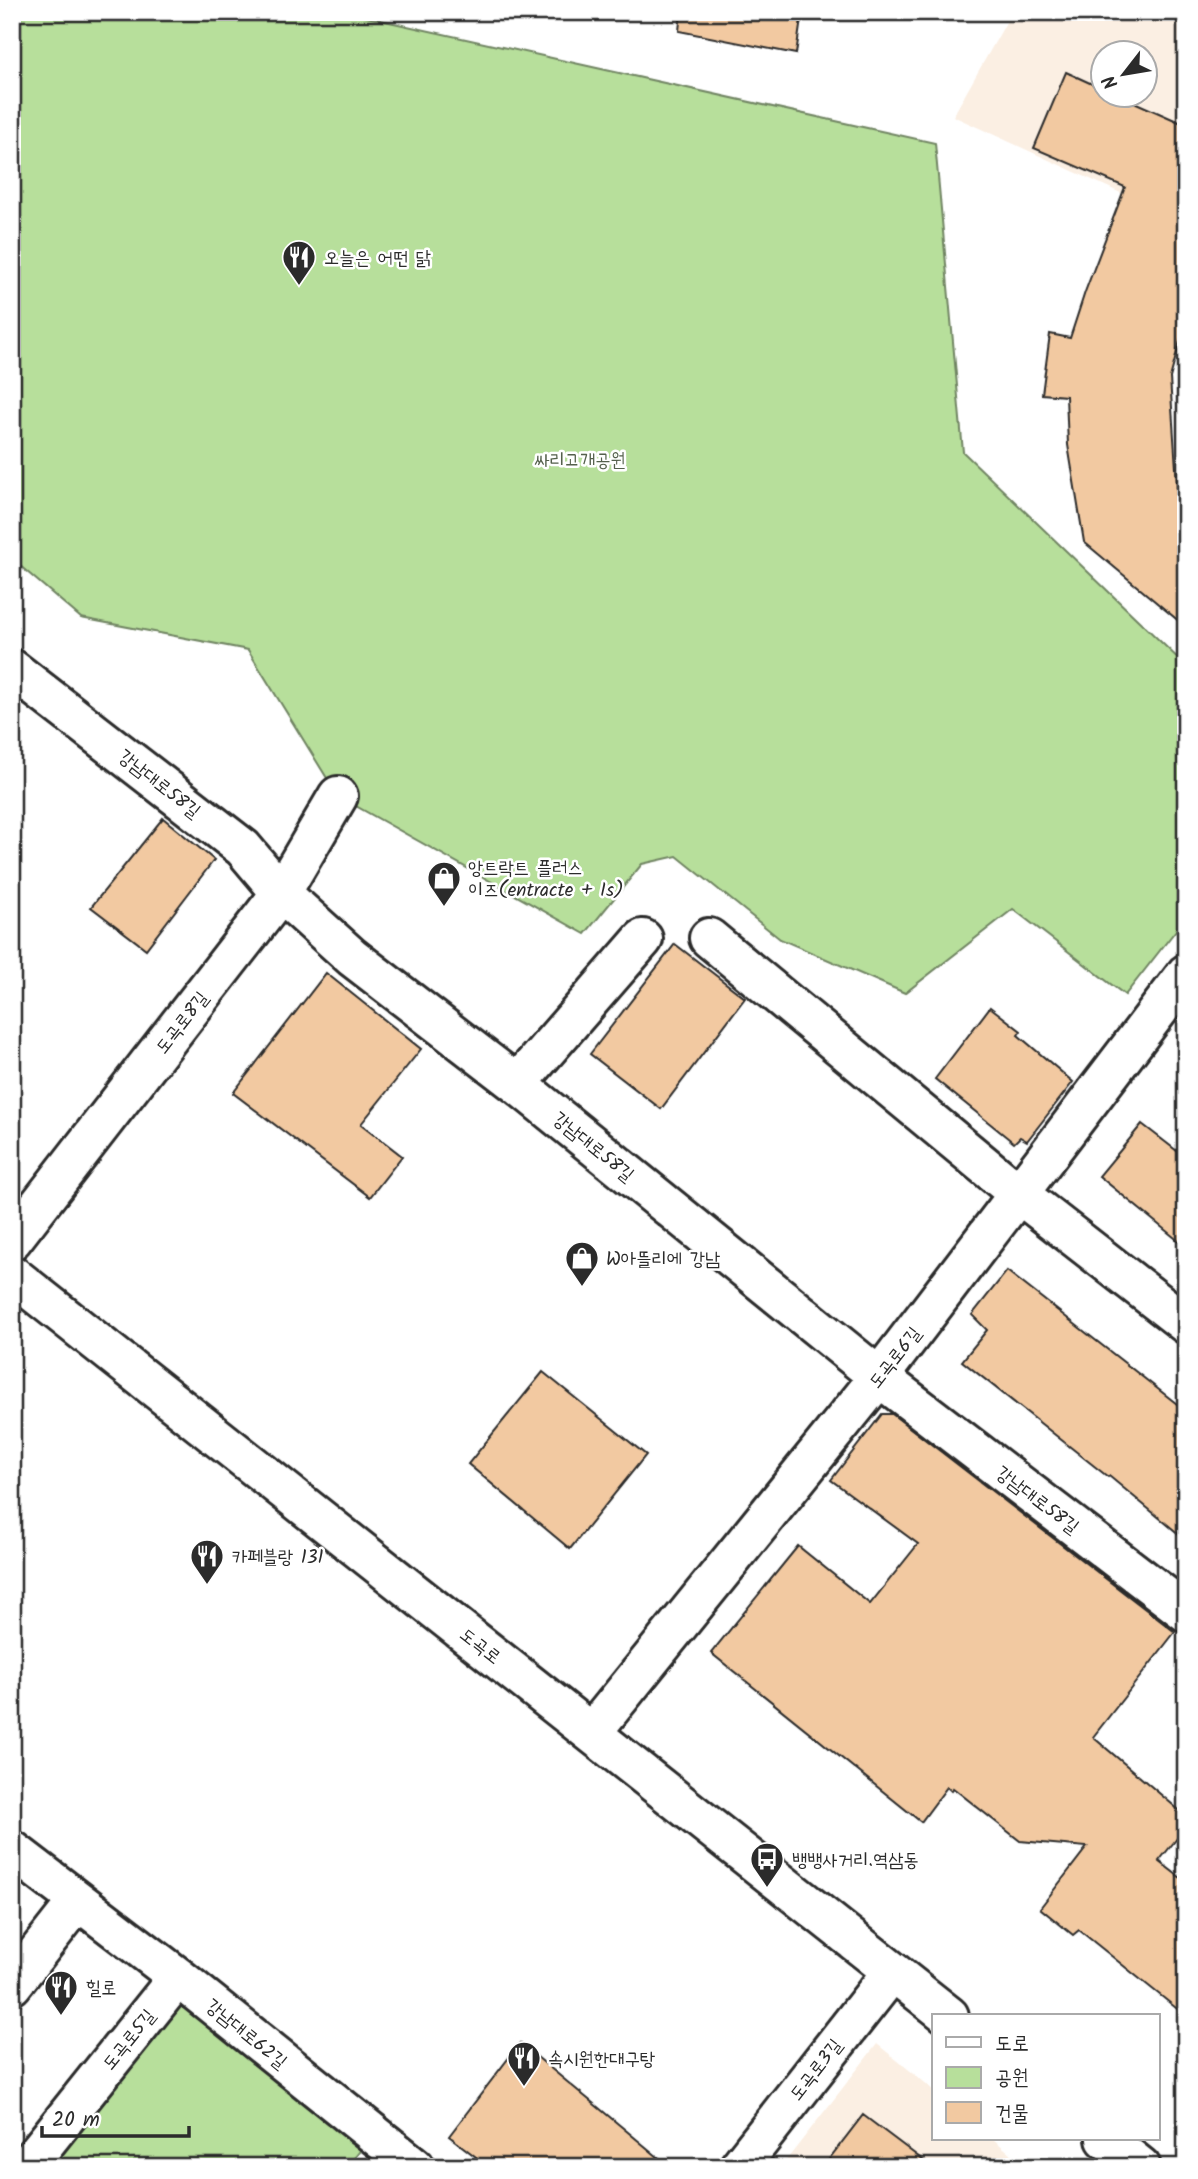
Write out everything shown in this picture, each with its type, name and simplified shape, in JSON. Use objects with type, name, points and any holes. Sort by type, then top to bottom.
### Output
[{"type":"street","name":"강남대로58길","points":[[12,668],[243,848],[281,892],[352,957],[517,1084],[879,1377],[1186,1612]]},
{"type":"street","name":"도곡로8길","points":[[12,1240],[281,892],[338,796]]},
{"type":"street","points":[[709,938],[1019,1194],[1186,1324]]},
{"type":"street","points":[[517,1084],[643,939]]},
{"type":"street","name":"도곡로6길","points":[[592,1732],[879,1377],[1186,974]]},
{"type":"street","name":"도곡로","points":[[12,1275],[946,2014]]},
{"type":"street","name":"강남대로62길","points":[[12,1850],[178,1977],[415,2167]]},
{"type":"street","points":[[12,1984],[78,1901]]},
{"type":"street","name":"도곡로3길","points":[[739,2167],[892,1972]]},
{"type":"street","name":"도곡로5길","points":[[26,2167],[178,1977]]},
{"type":"street","points":[[1107,2140],[1141,2167]]},
{"type":"shaded area","points":[[1012,12],[1186,12],[1186,223],[953,116]]},
{"type":"shaded area","points":[[877,2044],[932,2088],[932,2140],[994,2140],[1027,2167],[781,2167]]},
{"type":"green space","name":"싸리고개공원","points":[[12,12],[344,12],[935,143],[963,452],[1186,666],[1186,922],[1180,925],[1125,995],[1013,909],[905,993],[780,939],[677,856],[642,864],[585,934],[338,796],[248,650],[81,618],[12,559]]},
{"type":"green space","points":[[180,1997],[363,2147],[347,2167],[45,2167]]},
{"type":"building","points":[[681,12],[802,12],[796,54],[679,31]]},
{"type":"building","points":[[1066,72],[1090,83],[1090,108],[1148,108],[1186,125],[1186,319],[1170,378],[1178,498],[1186,503],[1186,627],[1084,542],[1068,445],[1066,396],[1042,394],[1050,334],[1070,338],[1125,187],[1034,148]]},
{"type":"building","points":[[163,818],[214,860],[146,949],[91,907]]},
{"type":"building","points":[[675,944],[745,998],[661,1109],[590,1054]]},
{"type":"building","points":[[326,973],[421,1049],[361,1124],[402,1156],[370,1197],[233,1093]]},
{"type":"building","points":[[990,1007],[1021,1031],[1018,1035],[1073,1082],[1027,1141],[1020,1137],[1014,1143],[935,1079]]},
{"type":"building","points":[[1142,1124],[1186,1158],[1186,1247],[1099,1176]]},
{"type":"building","points":[[1007,1271],[1186,1411],[1186,1540],[962,1361],[987,1330],[972,1315]]},
{"type":"building","points":[[543,1372],[646,1455],[570,1549],[468,1464]]},
{"type":"building","points":[[882,1414],[892,1414],[1175,1632],[1093,1737],[1186,1816],[1186,1827],[1159,1861],[1186,1882],[1186,2016],[1079,1930],[1073,1935],[1040,1908],[1087,1847],[1020,1841],[953,1788],[951,1791],[947,1787],[921,1822],[711,1653],[798,1546],[870,1604],[918,1544],[831,1480]]},
{"type":"building","points":[[520,2043],[670,2167],[489,2167],[449,2136]]},
{"type":"building","points":[[863,2115],[932,2167],[823,2167]]},
{"type":"place","name":"오늘은 어떤 닭","points":[[299,287]]},
{"type":"place","name":"앙트락트 플러스 이즈(entracte + Is)","points":[[444,908]]},
{"type":"place","name":"W아뜰리에 강남","points":[[582,1288]]},
{"type":"place","name":"카페블랑 131","points":[[207,1586]]},
{"type":"place","name":"뱅뱅사거리.역삼동","points":[[767,1889]]},
{"type":"place","name":"힐로","points":[[61,2017]]},
{"type":"place","name":"속시원한대구탕","points":[[524,2088]]}]
